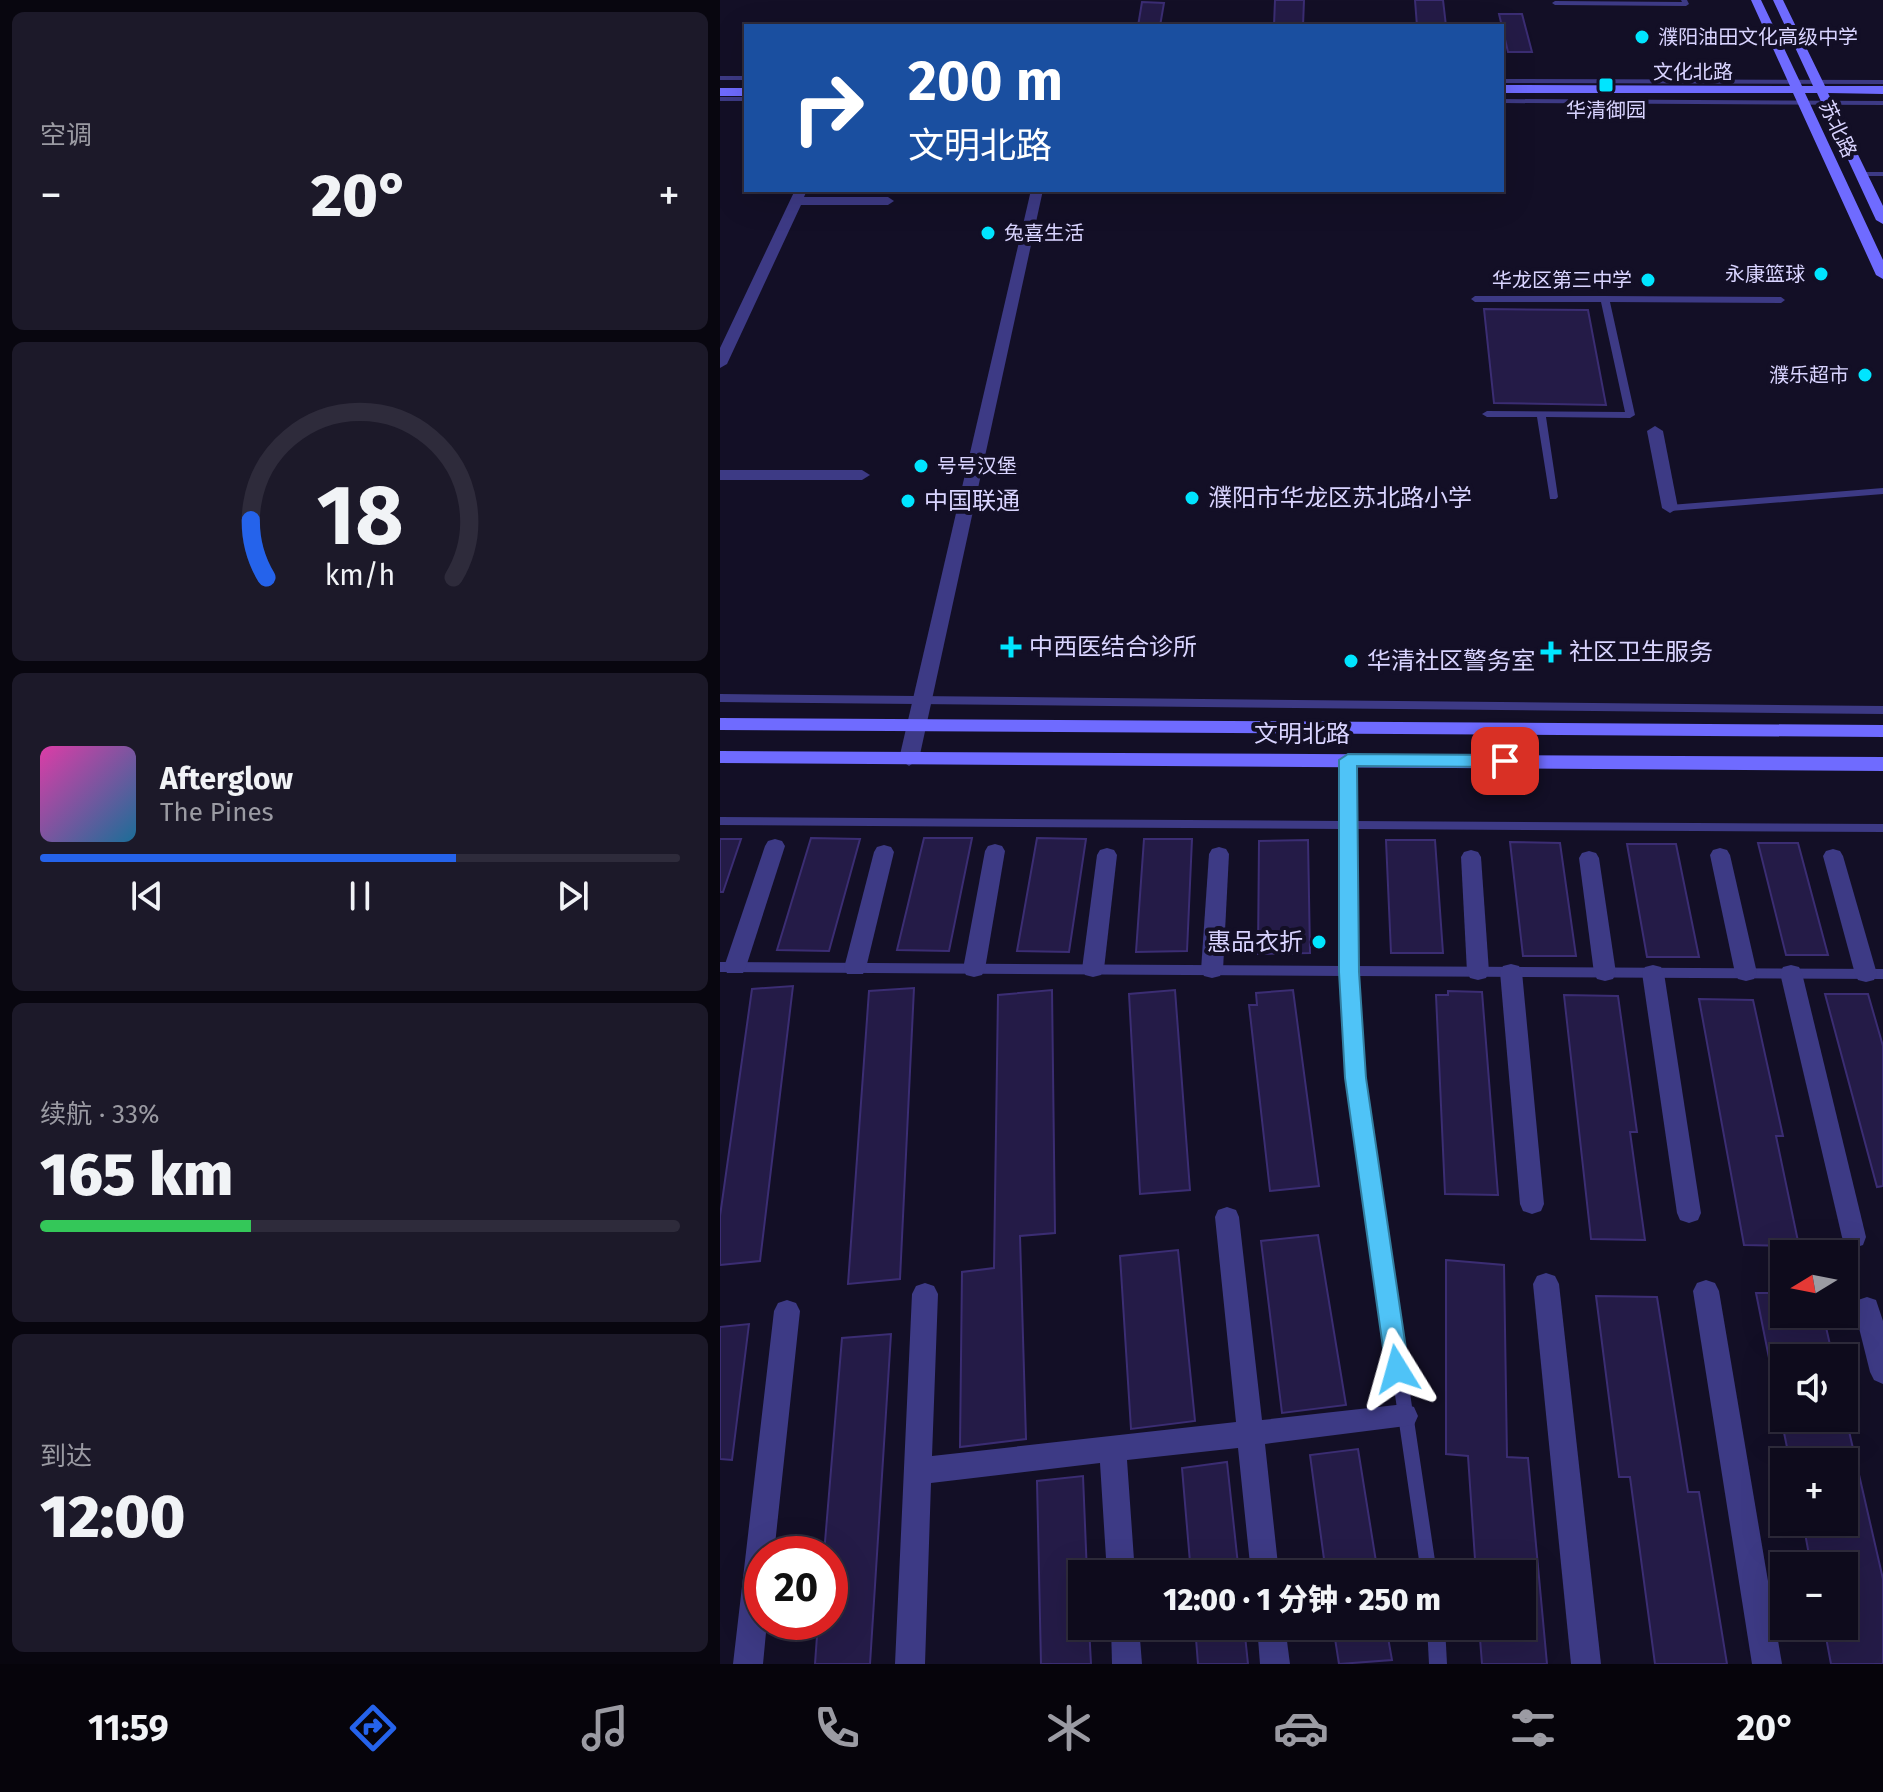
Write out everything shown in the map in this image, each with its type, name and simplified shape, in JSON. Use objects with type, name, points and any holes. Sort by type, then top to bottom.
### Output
[{"type":"street","name":"苏北路","points":[[1756,0],[1883,275]]},
{"type":"street","name":"苏北路","points":[[1778,0],[1883,220]]},
{"type":"street","points":[[720,89],[744,89]]},
{"type":"street","name":"文化北路","points":[[1504,92],[1883,93]]},
{"type":"street","points":[[909,759],[1037,192]]},
{"type":"street","points":[[720,364],[798,195],[888,201]]},
{"type":"street","points":[[1655,431],[1670,508]]},
{"type":"street","points":[[720,475],[862,475]]},
{"type":"street","name":"文明北路","points":[[720,724],[1883,731]]},
{"type":"street","name":"文明北路","points":[[720,757],[1883,764]]},
{"type":"street","points":[[728,967],[775,846]]},
{"type":"street","points":[[974,969],[995,851]]},
{"type":"street","points":[[855,968],[884,852]]},
{"type":"street","points":[[1212,970],[1219,854]]},
{"type":"street","points":[[1093,969],[1107,855]]},
{"type":"street","points":[[1720,855],[1746,973]]},
{"type":"street","points":[[1833,856],[1874,974]]},
{"type":"street","points":[[1471,857],[1478,972]]},
{"type":"street","points":[[1589,858],[1605,973]]},
{"type":"street","points":[[1511,972],[1532,1204]]},
{"type":"street","points":[[1653,973],[1689,1213]]},
{"type":"street","points":[[1791,973],[1854,1237]]},
{"type":"street","points":[[1227,1217],[1264,1560]]},
{"type":"street","points":[[1546,1284],[1586,1664]]},
{"type":"street","points":[[1706,1291],[1767,1664]]},
{"type":"street","points":[[910,1664],[925,1294]]},
{"type":"street","points":[[1867,1308],[1883,1372]]},
{"type":"street","points":[[748,1664],[787,1311]]},
{"type":"street","points":[[918,1471],[1405,1416]]},
{"type":"street","points":[[1113,1450],[1120,1560]]},
{"type":"street","points":[[1126,1640],[1127,1664]]},
{"type":"street","points":[[1272,1640],[1275,1664]]},
{"type":"lane","points":[[1555,3],[1686,4],[1684,0]]},
{"type":"lane","points":[[720,78],[744,78]]},
{"type":"lane","points":[[1504,81],[1799,93]]},
{"type":"lane","points":[[1822,93],[1883,82]]},
{"type":"lane","points":[[1504,101],[1799,93]]},
{"type":"lane","points":[[1822,93],[1883,103]]},
{"type":"lane","points":[[720,99],[744,99]]},
{"type":"lane","points":[[1861,174],[1883,174]]},
{"type":"lane","points":[[1475,299],[1781,300]]},
{"type":"lane","points":[[1487,414],[1630,415],[1605,299]]},
{"type":"lane","points":[[1541,414],[1553,497]]},
{"type":"lane","points":[[1670,508],[1883,491]]},
{"type":"lane","points":[[720,698],[1883,710]]},
{"type":"lane","points":[[1348,760],[1349,972],[1356,1078],[1427,1560]]},
{"type":"lane","points":[[720,821],[1883,828]]},
{"type":"lane","points":[[728,967],[1874,974]]},
{"type":"lane","points":[[1437,1640],[1438,1664]]},
{"type":"building","points":[[1275,0],[1304,0],[1303,24],[1274,24]]},
{"type":"building","points":[[1415,0],[1443,0],[1446,24],[1417,24]]},
{"type":"building","points":[[1142,2],[1164,3],[1160,24],[1138,24]]},
{"type":"building","points":[[1499,14],[1522,14],[1532,52],[1508,52],[1504,24]]},
{"type":"building","points":[[1484,309],[1588,310],[1606,405],[1494,403]]},
{"type":"building","points":[[811,838],[860,839],[829,951],[777,950]]},
{"type":"building","points":[[924,838],[972,838],[949,951],[897,950]]},
{"type":"building","points":[[1037,838],[1086,839],[1069,952],[1017,951]]},
{"type":"building","points":[[720,839],[741,839],[723,892],[720,892]]},
{"type":"building","points":[[1144,839],[1192,839],[1187,951],[1136,952]]},
{"type":"building","points":[[1308,840],[1310,953],[1258,954],[1259,841]]},
{"type":"building","points":[[1386,840],[1435,840],[1443,953],[1391,953]]},
{"type":"building","points":[[1510,842],[1560,843],[1576,956],[1523,956]]},
{"type":"building","points":[[1758,843],[1798,843],[1828,955],[1786,955]]},
{"type":"building","points":[[1627,844],[1676,844],[1699,957],[1647,957]]},
{"type":"building","points":[[793,986],[760,1261],[720,1265],[720,1216],[752,989]]},
{"type":"building","points":[[914,988],[900,1279],[848,1284],[869,991]]},
{"type":"building","points":[[1052,990],[1055,1233],[1020,1236],[1026,1439],[960,1447],[962,1272],[994,1268],[998,995]]},
{"type":"building","points":[[1175,990],[1190,1190],[1140,1194],[1129,994]]},
{"type":"building","points":[[1293,990],[1319,1186],[1270,1191],[1249,1005],[1257,1005],[1256,993]]},
{"type":"building","points":[[1448,991],[1482,992],[1498,1195],[1445,1194],[1436,995],[1448,995]]},
{"type":"building","points":[[1825,994],[1868,994],[1883,1046],[1883,1186],[1877,1187]]},
{"type":"building","points":[[1564,995],[1618,996],[1637,1132],[1630,1132],[1645,1240],[1591,1239]]},
{"type":"building","points":[[1699,999],[1753,1000],[1783,1136],[1776,1136],[1798,1240],[1770,1240],[1770,1245],[1744,1245]]},
{"type":"building","points":[[1318,1235],[1346,1405],[1282,1413],[1261,1241]]},
{"type":"building","points":[[1178,1250],[1195,1421],[1131,1429],[1120,1256]]},
{"type":"building","points":[[1446,1260],[1504,1265],[1507,1457],[1528,1458],[1547,1664],[1482,1664],[1480,1640],[1536,1640],[1536,1560],[1475,1560],[1468,1456],[1446,1454]]},
{"type":"building","points":[[1756,1293],[1770,1293],[1770,1328],[1826,1328],[1830,1344],[1770,1344],[1769,1358]]},
{"type":"building","points":[[1596,1296],[1657,1297],[1688,1492],[1699,1492],[1727,1664],[1655,1664],[1630,1477],[1619,1477]]},
{"type":"building","points":[[749,1324],[732,1460],[720,1459],[720,1327]]},
{"type":"building","points":[[891,1334],[870,1664],[815,1664],[817,1640],[848,1640],[848,1536],[826,1536],[842,1338]]},
{"type":"building","points":[[1784,1432],[1849,1432],[1853,1448],[1787,1448]]},
{"type":"building","points":[[1358,1449],[1376,1560],[1324,1560],[1310,1455]]},
{"type":"building","points":[[1227,1462],[1238,1560],[1190,1560],[1182,1468]]},
{"type":"building","points":[[1858,1470],[1883,1579],[1883,1664],[1831,1664],[1826,1640],[1858,1640],[1858,1552],[1808,1552],[1806,1536],[1858,1536]]},
{"type":"building","points":[[1083,1476],[1086,1560],[1068,1560],[1068,1640],[1090,1640],[1091,1664],[1041,1664],[1037,1481]]},
{"type":"building","points":[[1196,1640],[1245,1640],[1248,1664],[1198,1664]]},
{"type":"building","points":[[1335,1640],[1388,1640],[1392,1660],[1339,1664]]},
{"type":"place","name":"濮阳油田文化高级中学","points":[[1642,37]]},
{"type":"place","name":"华清御园","points":[[1606,85]]},
{"type":"place","name":"兔喜生活","points":[[988,233]]},
{"type":"place","name":"永康篮球","points":[[1821,274]]},
{"type":"place","name":"华龙区第三中学","points":[[1648,280]]},
{"type":"place","name":"濮乐超市","points":[[1865,375]]},
{"type":"place","name":"号号汉堡","points":[[921,466]]},
{"type":"place","name":"濮阳市华龙区苏北路小学","points":[[1192,498]]},
{"type":"place","name":"中国联通","points":[[908,501]]},
{"type":"place","name":"中西医结合诊所","points":[[1011,647]]},
{"type":"place","name":"社区卫生服务","points":[[1551,652]]},
{"type":"place","name":"华清社区警务室","points":[[1351,661]]},
{"type":"place","name":"惠品衣折","points":[[1319,942]]},
{"type":"route","points":[[1397,1369],[1356,1078],[1349,972],[1348,760],[1505,761]]}]
